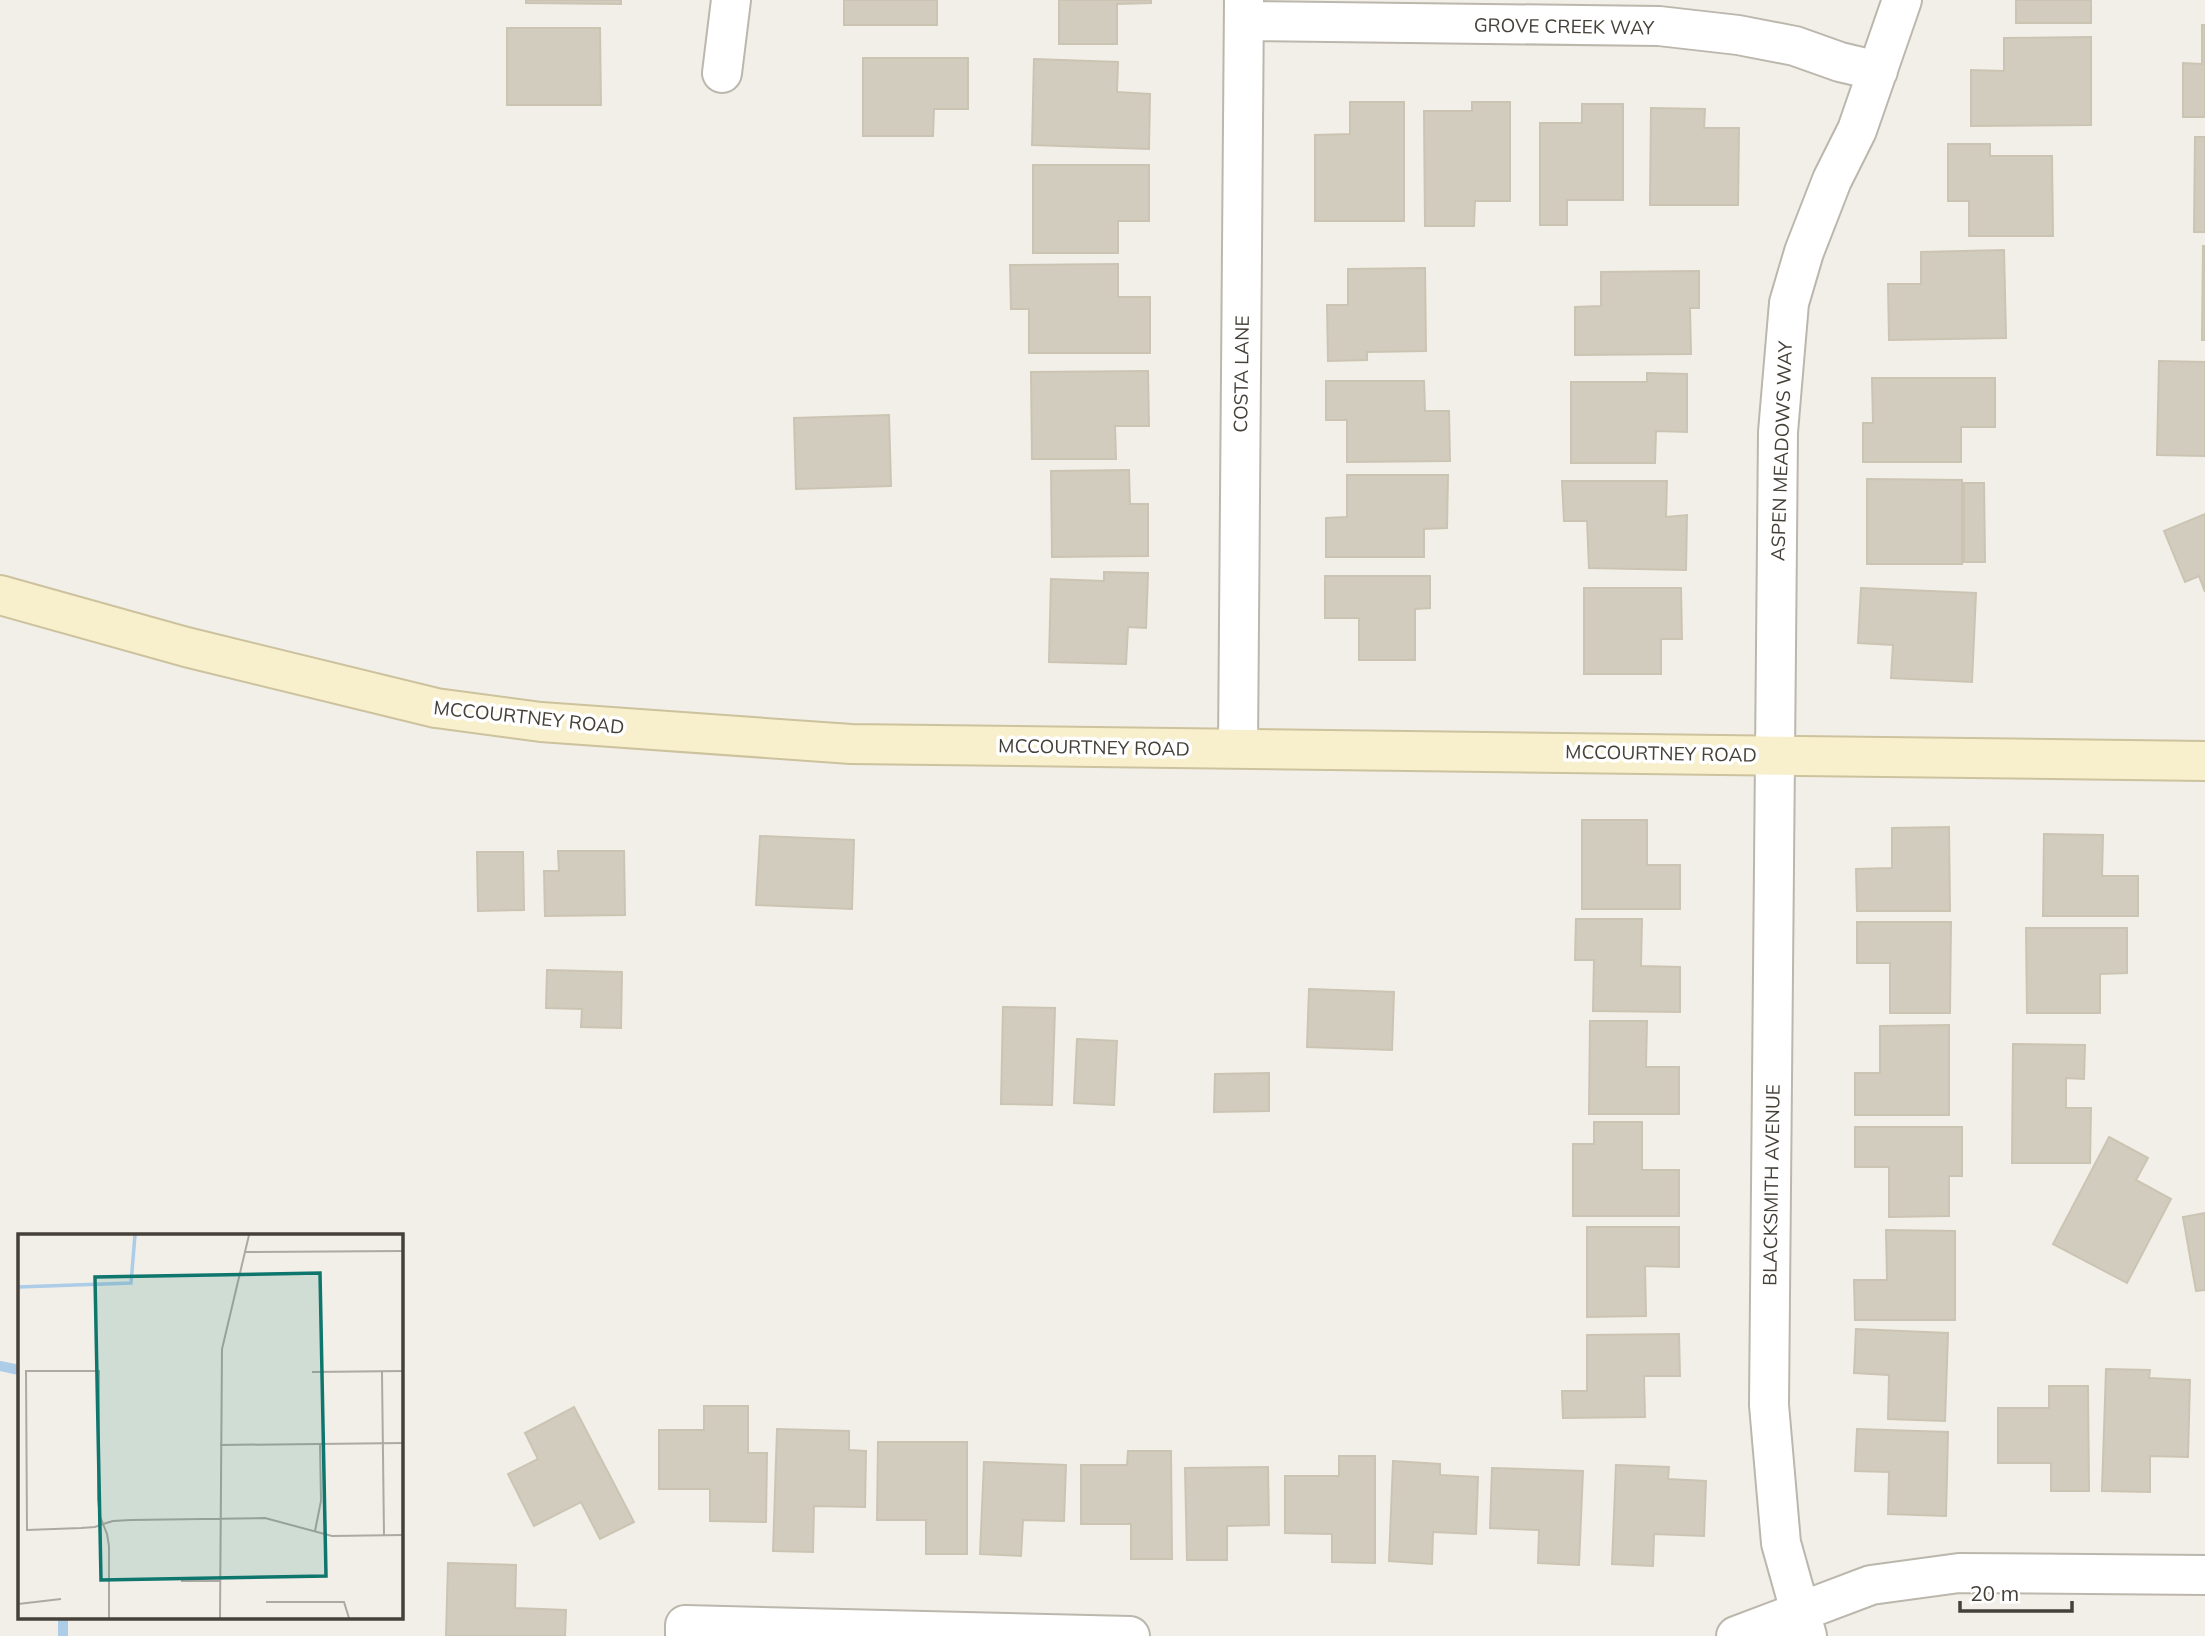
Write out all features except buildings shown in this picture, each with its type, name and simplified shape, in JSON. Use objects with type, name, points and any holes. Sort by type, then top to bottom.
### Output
[{"type":"street","points":[[722,74],[731,0]]},
{"type":"street","name":"ASPEN MEADOWS WAY","points":[[1774,754],[1777,432],[1788,303],[1804,252],[1832,180],[1857,130],[1902,0]]},
{"type":"street","name":"GROVE CREEK WAY","points":[[1244,11],[1659,26],[1738,35],[1796,46],[1840,62],[1878,71]]},
{"type":"street","name":"COSTA LANE","points":[[1238,748],[1244,11]]},
{"type":"street","name":"MCCOURTNEY ROAD","points":[[0,595],[186,648],[436,708],[541,722],[851,744],[2205,761]]},
{"type":"street","name":"BLACKSMITH AVENUE","points":[[1774,754],[1769,1405],[1781,1542],[1804,1624]]},
{"type":"street","points":[[1736,1636],[1804,1624],[1871,1586],[1959,1573],[2205,1575]]},
{"type":"street","points":[[685,1630],[1129,1636]]},
{"type":"waterway","points":[[0,1366],[18,1370]]},
{"type":"waterway","points":[[63,1618],[63,1636]]}]
